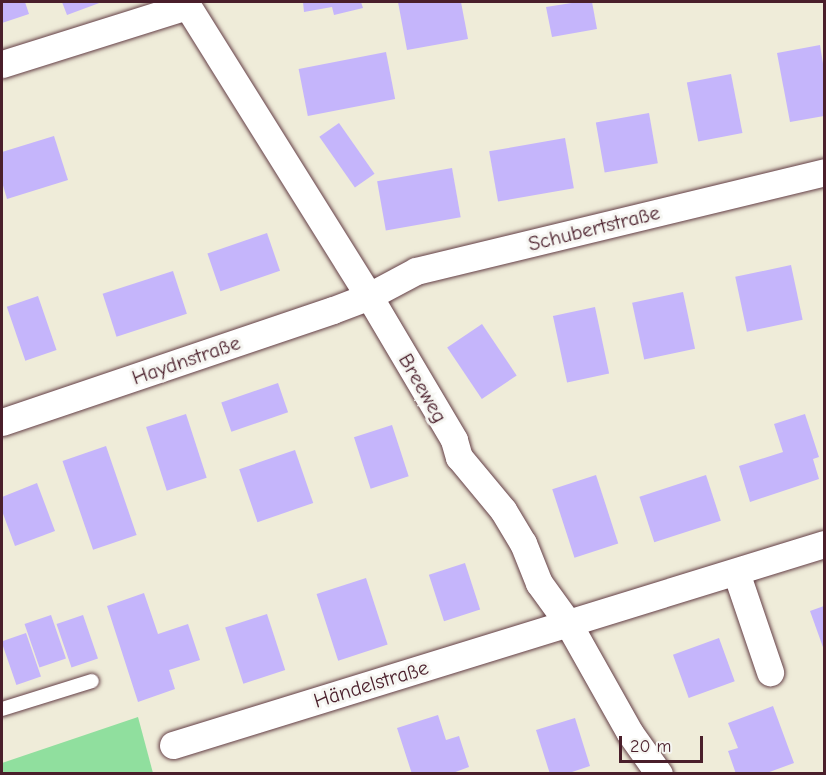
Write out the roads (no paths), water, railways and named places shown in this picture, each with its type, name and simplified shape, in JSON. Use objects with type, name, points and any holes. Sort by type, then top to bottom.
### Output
[{"type":"street","points":[[2,64],[186,4]]},
{"type":"street","name":"Breeweg","points":[[186,4],[369,296],[454,440],[459,457],[503,510],[523,543],[539,583],[568,623],[630,734],[659,774]]},
{"type":"street","name":"Schubertstraße","points":[[369,296],[416,271],[825,172]]},
{"type":"street","name":"Haydnstraße","points":[[2,422],[369,296]]},
{"type":"street","points":[[568,623],[825,544]]},
{"type":"street","points":[[736,572],[770,672]]},
{"type":"street","name":"Händelstraße","points":[[173,745],[568,623]]},
{"type":"lane","points":[[2,709],[92,681]]}]
